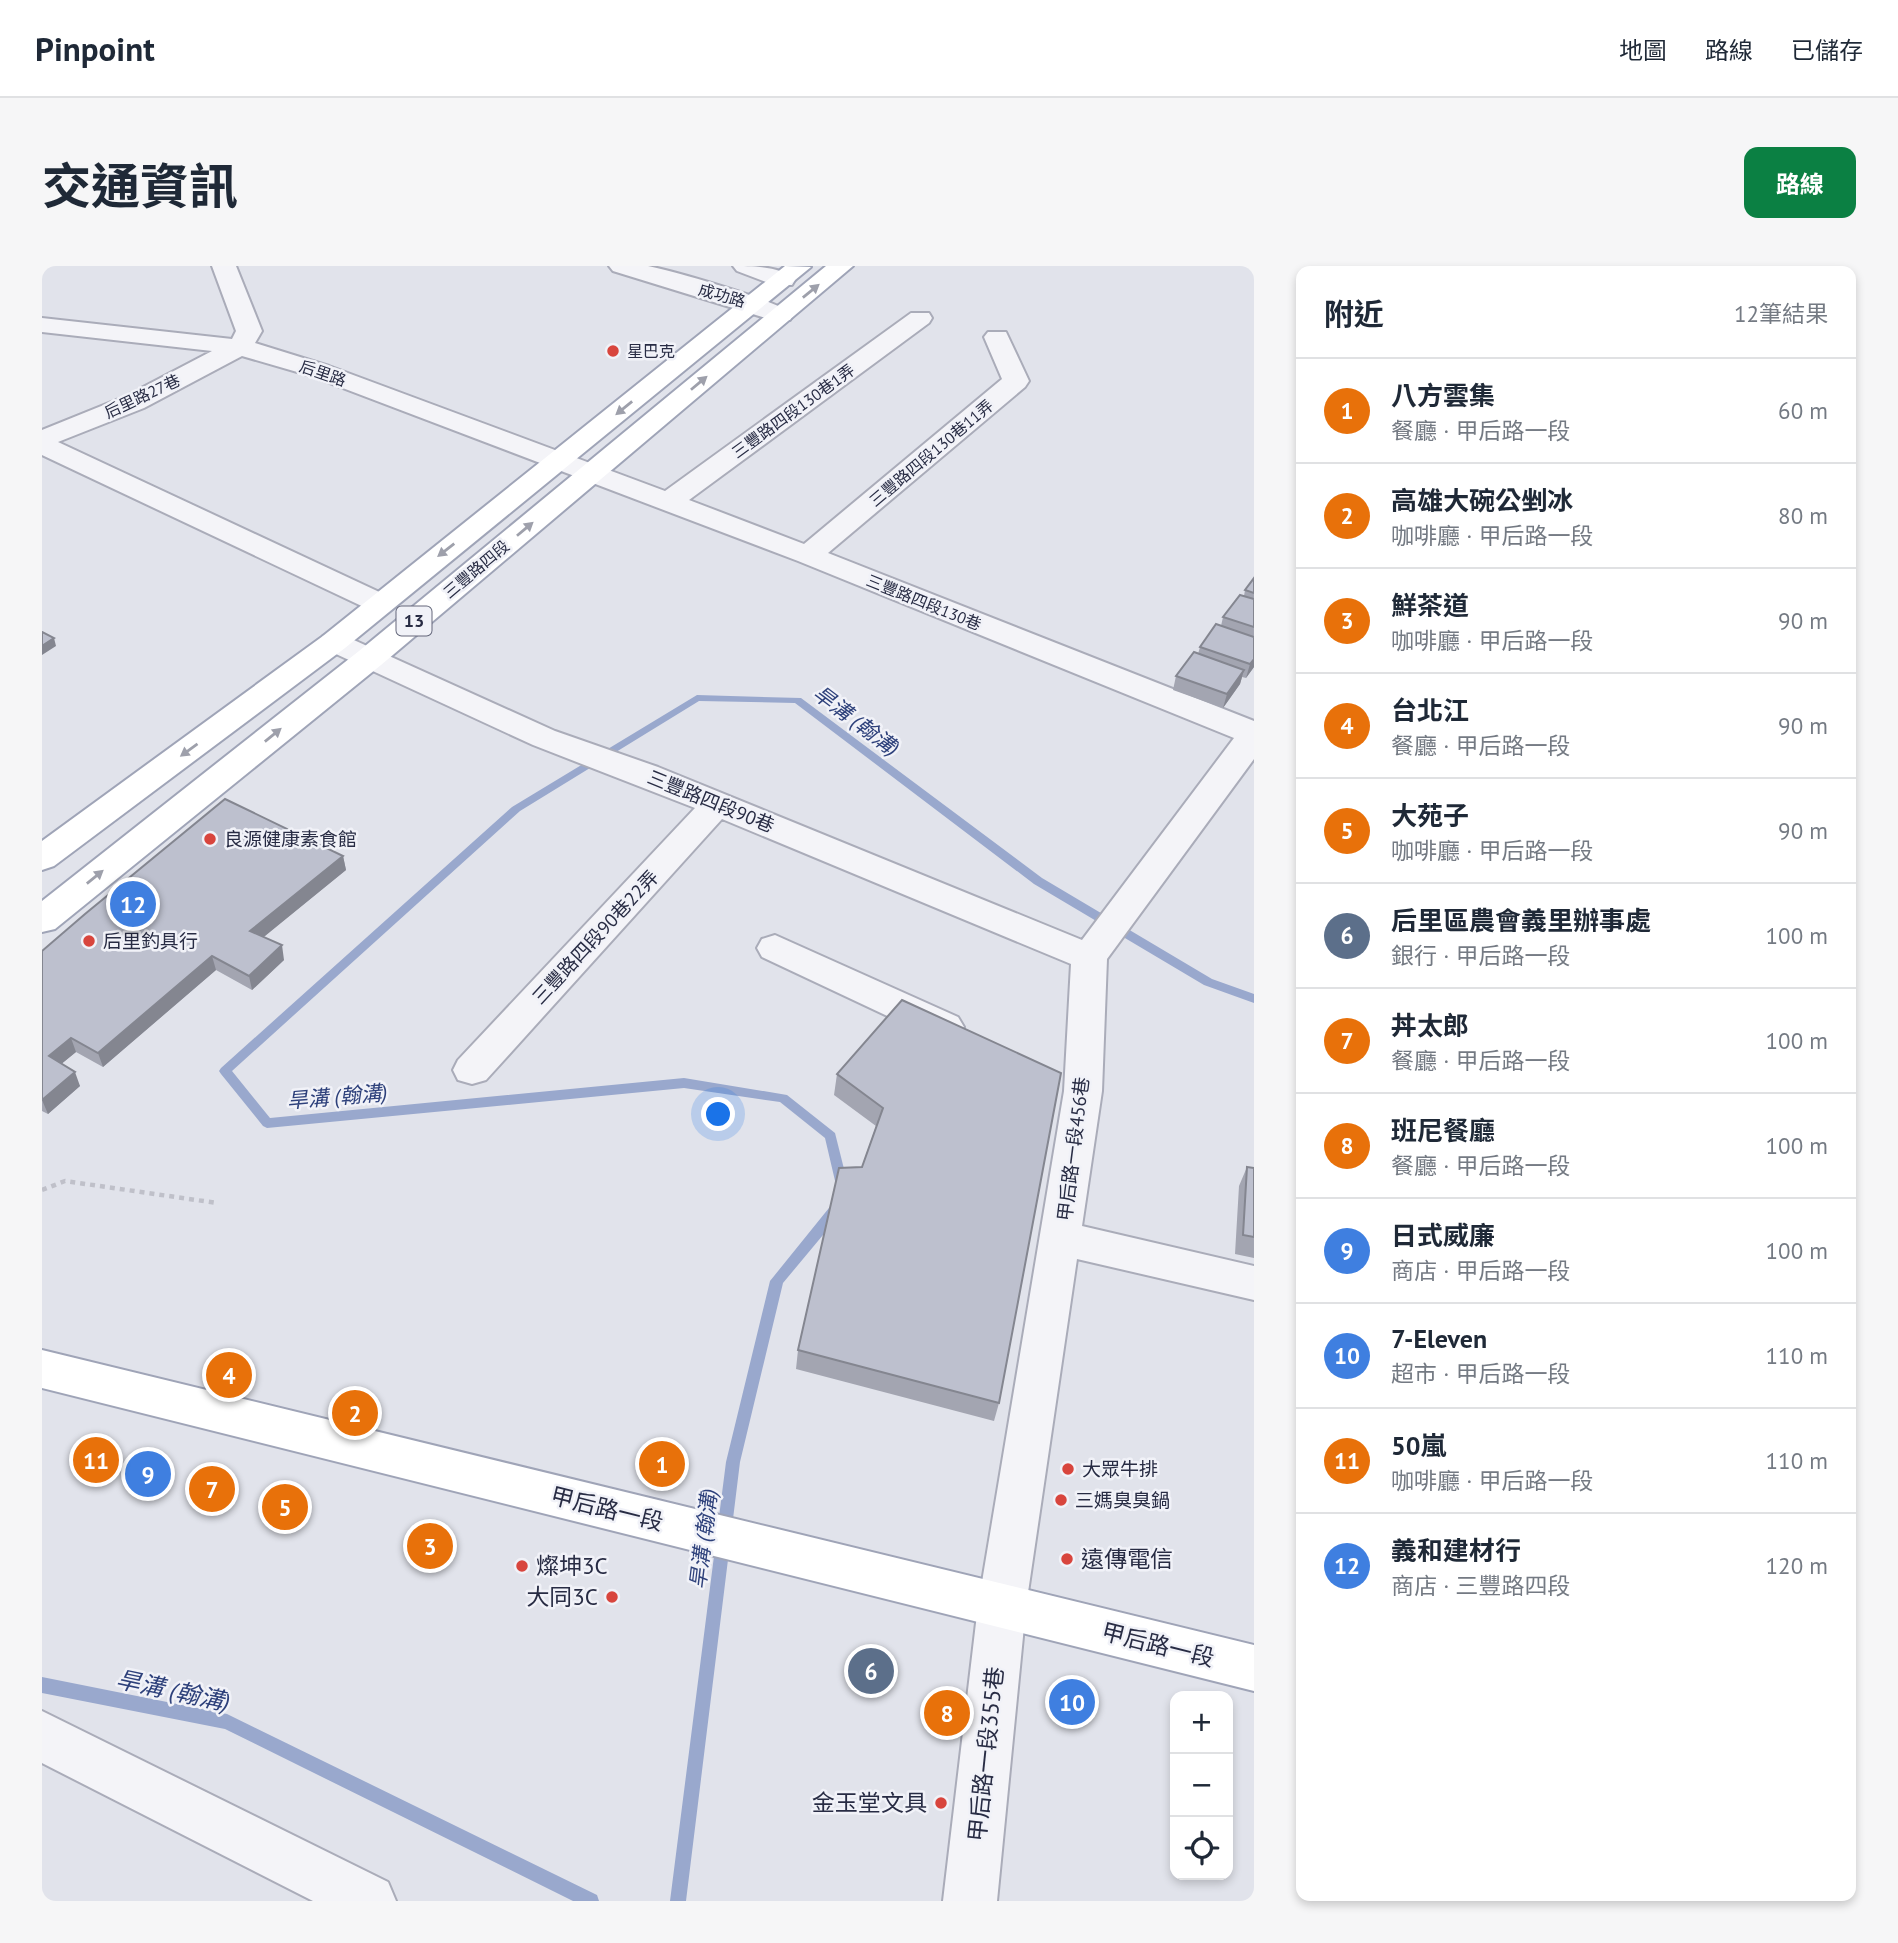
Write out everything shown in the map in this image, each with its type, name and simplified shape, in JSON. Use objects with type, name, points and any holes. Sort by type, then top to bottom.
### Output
[{"type":"main road","name":"三豐路四段","points":[[42,920],[370,658],[841,266]]},
{"type":"main road","name":"三豐路四段","points":[[42,858],[334,642],[379,603],[792,273]]},
{"type":"main road","name":"甲后路一段","points":[[42,1369],[1254,1668]]},
{"type":"street","points":[[224,266],[248,331],[240,347]]},
{"type":"street","name":"成功路","points":[[621,266],[753,304],[781,315]]},
{"type":"street","points":[[745,266],[792,273]]},
{"type":"street","name":"三豐路四段130巷1弄","points":[[667,503],[920,318]]},
{"type":"street","name":"后里路","points":[[42,325],[240,347],[320,371],[589,475]]},
{"type":"street","name":"三豐路四段130巷11弄","points":[[808,555],[1016,381],[997,337]]},
{"type":"street","name":"后里路27巷","points":[[42,439],[135,402],[240,347]]},
{"type":"street","points":[[42,445],[379,603]]},
{"type":"street","name":"三豐路四段130巷","points":[[589,475],[808,555],[1241,727],[1250,734],[1251,740],[1089,957]]},
{"type":"street","name":"三豐路四段90巷","points":[[334,642],[544,738],[717,804],[1089,957]]},
{"type":"street","name":"三豐路四段90巷22弄","points":[[472,1070],[717,804]]},
{"type":"street","points":[[775,948],[972,1040]]},
{"type":"street","name":"甲后路一段456巷","points":[[1002,1606],[1083,1091],[1089,957]]},
{"type":"street","points":[[1046,1074],[1083,1091]]},
{"type":"street","points":[[1061,1238],[1254,1283]]},
{"type":"street","name":"甲后路一段355巷","points":[[970,1901],[1002,1606]]},
{"type":"street","points":[[42,1736],[369,1901]]},
{"type":"path","points":[[42,1190],[65,1181],[217,1203]]},
{"type":"building","points":[[1254,578],[1254,593],[1245,590]]},
{"type":"building","points":[[1240,595],[1254,599],[1254,627],[1223,617]]},
{"type":"building","points":[[1216,624],[1254,637],[1254,659],[1250,664],[1200,647]]},
{"type":"building","points":[[42,632],[54,638],[42,646]]},
{"type":"building","points":[[1194,652],[1244,670],[1227,694],[1176,676]]},
{"type":"building","points":[[225,799],[343,856],[250,931],[282,945],[249,976],[212,956],[98,1053],[71,1038],[49,1056],[75,1072],[42,1100],[42,951]]},
{"type":"building","points":[[902,1000],[1061,1073],[999,1403],[798,1350],[839,1168],[862,1167],[883,1108],[837,1074]]},
{"type":"building","points":[[1247,1167],[1254,1168],[1254,1237],[1243,1235]]},
{"type":"waterway","name":"旱溝 (翰溝)","points":[[842,1185],[831,1136],[783,1098],[684,1083],[267,1123],[225,1071],[516,809],[697,698],[797,700],[1038,881],[1208,982],[1254,999]]},
{"type":"waterway","name":"旱溝 (翰溝)","points":[[678,1901],[733,1462],[777,1281],[838,1207]]},
{"type":"waterway","name":"旱溝 (翰溝)","points":[[42,1685],[227,1722],[591,1901]]},
{"type":"place","name":"星巴克","points":[[613,351]]},
{"type":"place","name":"良源健康素食館","points":[[210,839]]},
{"type":"place","name":"義和建材行","points":[[133,904]]},
{"type":"place","name":"后里釣具行","points":[[89,941]]},
{"type":"place","name":"台北江","points":[[229,1375]]},
{"type":"place","name":"高雄大碗公剉冰","points":[[355,1413]]},
{"type":"place","name":"50嵐","points":[[96,1460]]},
{"type":"place","name":"八方雲集","points":[[662,1464]]},
{"type":"place","name":"大眾牛排","points":[[1068,1469]]},
{"type":"place","name":"日式威廉","points":[[148,1474]]},
{"type":"place","name":"丼太郎","points":[[212,1489]]},
{"type":"place","name":"三媽臭臭鍋","points":[[1061,1500]]},
{"type":"place","name":"大苑子","points":[[285,1507]]},
{"type":"place","name":"鮮茶道","points":[[430,1546]]},
{"type":"place","name":"遠傳電信","points":[[1067,1559]]},
{"type":"place","name":"燦坤3C","points":[[522,1566]]},
{"type":"place","name":"大同3C","points":[[612,1597]]},
{"type":"place","name":"后里區農會義里辦事處","points":[[871,1671]]},
{"type":"place","name":"7-Eleven","points":[[1072,1702]]},
{"type":"place","name":"班尼餐廳","points":[[947,1713]]},
{"type":"place","name":"金玉堂文具","points":[[941,1803]]}]
